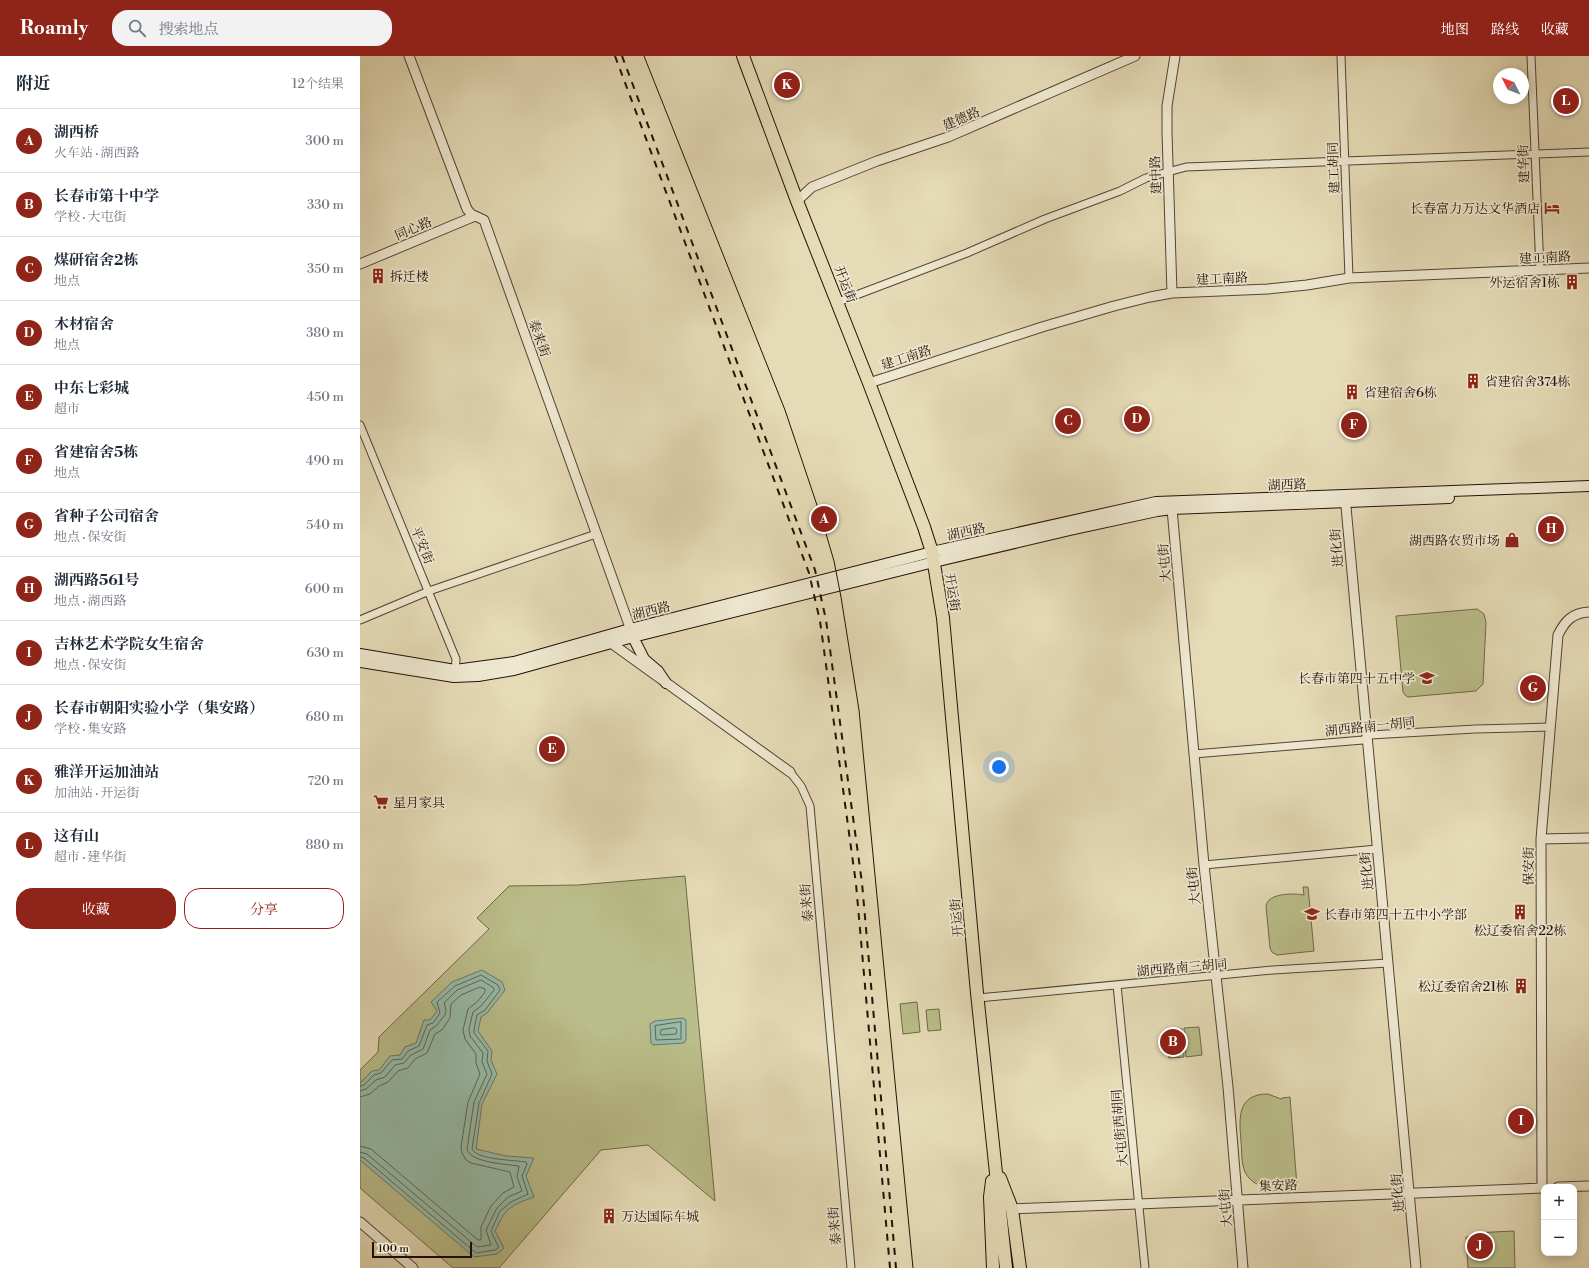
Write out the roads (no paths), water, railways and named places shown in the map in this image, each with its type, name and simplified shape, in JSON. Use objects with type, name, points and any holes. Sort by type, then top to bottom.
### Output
[{"type":"main road","name":"开运街","points":[[743,56],[797,201],[838,302],[924,527],[933,557],[943,618],[994,1166],[1001,1213],[1006,1268]]},
{"type":"main road","name":"湖西路","points":[[1345,499],[1589,486]]},
{"type":"main road","name":"湖西路","points":[[360,654],[455,673],[514,662],[603,637],[632,633],[1156,502],[1171,505],[1589,492]]},
{"type":"main road","name":"湖西路","points":[[360,662],[478,676],[514,670],[612,643],[632,633]]},
{"type":"main road","points":[[632,633],[644,659],[658,671],[666,683]]},
{"type":"main road","name":"开运街","points":[[994,1166],[1012,1209],[1020,1268]]},
{"type":"main road","name":"开运街","points":[[993,1268],[990,1197],[994,1166]]},
{"type":"street","name":"泰来街","points":[[409,56],[467,209],[475,216],[484,220],[632,633]]},
{"type":"street","name":"建德路","points":[[797,201],[812,187],[877,161],[948,137],[1135,56]]},
{"type":"street","name":"建中路","points":[[1172,293],[1167,106],[1175,56]]},
{"type":"street","name":"建工胡同","points":[[1341,56],[1349,278]]},
{"type":"street","name":"建华街","points":[[1532,56],[1540,270]]},
{"type":"street","points":[[838,302],[967,253],[1045,219],[1120,191],[1146,178],[1186,167],[1589,152]]},
{"type":"street","points":[[463,221],[467,215],[467,209]]},
{"type":"street","name":"同心路","points":[[360,264],[475,216]]},
{"type":"street","name":"建工南路","points":[[869,383],[1035,329],[1114,306],[1172,293],[1307,286],[1349,278],[1589,268]]},
{"type":"street","name":"平安街","points":[[360,425],[456,659],[455,673]]},
{"type":"street","name":"进化街","points":[[1345,499],[1416,1268]]},
{"type":"street","name":"大屯街","points":[[1171,505],[1204,865],[1228,1087],[1243,1268]]},
{"type":"street","points":[[360,620],[429,591],[596,534]]},
{"type":"street","name":"保安街","points":[[1543,1184],[1541,839],[1550,727],[1558,636],[1563,625],[1569,618],[1580,613],[1589,612]]},
{"type":"street","name":"泰来街","points":[[603,637],[790,772],[801,786],[810,806],[851,1268]]},
{"type":"street","name":"湖西路南一胡同","points":[[1194,754],[1363,740],[1370,735],[1475,729],[1550,727]]},
{"type":"street","points":[[1541,839],[1589,838]]},
{"type":"street","points":[[1204,865],[1377,849]]},
{"type":"street","name":"湖西路南三胡同","points":[[978,998],[1273,970],[1388,963]]},
{"type":"street","name":"大屯街西胡同","points":[[1117,985],[1145,1268]]},
{"type":"street","points":[[1577,1186],[1589,1186]]},
{"type":"street","name":"集安路","points":[[1012,1209],[1541,1188]]},
{"type":"street","points":[[360,1222],[413,1268]]},
{"type":"water","points":[[482,970],[502,982],[505,990],[487,1013],[481,1017],[478,1031],[492,1051],[491,1060],[497,1074],[482,1104],[476,1149],[506,1156],[534,1158],[526,1176],[534,1197],[509,1209],[502,1217],[495,1231],[504,1248],[497,1254],[474,1257],[360,1160],[360,1083],[372,1071],[379,1070],[390,1056],[400,1055],[405,1047],[416,1043],[424,1020],[430,1020],[437,1011],[431,1002],[452,982]]},
{"type":"water","points":[[683,1018],[686,1020],[686,1040],[684,1043],[653,1045],[651,1043],[650,1024],[655,1021]]},
{"type":"tram line","points":[[644,56],[785,410],[822,520],[834,561],[859,710],[913,1268]]},
{"type":"railway","points":[[615,56],[809,573],[820,621],[856,884],[890,1268]]},
{"type":"railway","points":[[622,56],[815,570],[826,620],[862,883],[896,1268]]},
{"type":"place","name":"雅洋开运加油站","points":[[787,85]]},
{"type":"place","name":"这有山","points":[[1566,101]]},
{"type":"place","name":"长春富力万达文华酒店","points":[[1552,208]]},
{"type":"place","name":"拆迁楼","points":[[378,276]]},
{"type":"place","name":"外运宿舍1栋","points":[[1572,282]]},
{"type":"place","name":"省建宿舍374栋","points":[[1473,381]]},
{"type":"place","name":"省建宿舍6栋","points":[[1352,392]]},
{"type":"place","name":"木材宿舍","points":[[1137,419]]},
{"type":"place","name":"煤研宿舍2栋","points":[[1068,421]]},
{"type":"place","name":"省建宿舍5栋","points":[[1354,425]]},
{"type":"place","name":"湖西桥","points":[[824,519]]},
{"type":"place","name":"湖西路561号","points":[[1551,529]]},
{"type":"place","name":"湖西路农贸市场","points":[[1512,540]]},
{"type":"place","name":"长春市第四十五中学","points":[[1427,678]]},
{"type":"place","name":"省种子公司宿舍","points":[[1533,688]]},
{"type":"place","name":"中东七彩城","points":[[552,749]]},
{"type":"place","name":"星月家具","points":[[381,802]]},
{"type":"place","name":"松辽委宿舍22栋","points":[[1520,912]]},
{"type":"place","name":"长春市第四十五中小学部","points":[[1312,914]]},
{"type":"place","name":"松辽委宿舍21栋","points":[[1521,986]]},
{"type":"place","name":"长春市第十中学","points":[[1173,1042]]},
{"type":"place","name":"吉林艺术学院女生宿舍","points":[[1521,1121]]},
{"type":"place","name":"万达国际车城","points":[[609,1216]]},
{"type":"place","name":"长春市朝阳实验小学（集安路）","points":[[1480,1246]]}]
